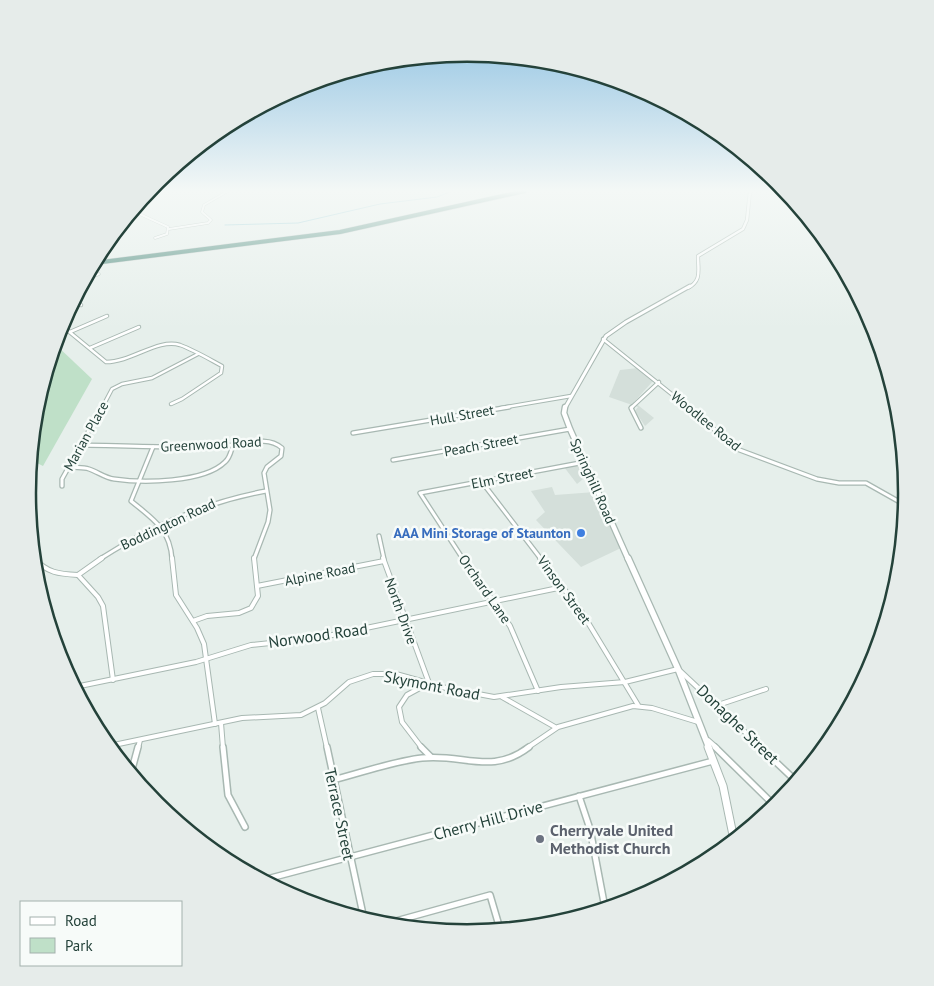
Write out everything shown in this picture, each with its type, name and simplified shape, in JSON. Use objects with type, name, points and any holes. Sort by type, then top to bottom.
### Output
[{"type":"highway","points":[[104,262],[299,237]]},
{"type":"street","points":[[155,238],[160,237]]},
{"type":"street","name":"Springhill Road","points":[[731,237],[699,256],[697,260],[697,282],[616,328],[603,339],[564,412],[678,668],[727,800],[733,832]]},
{"type":"street","points":[[95,276],[100,274]]},
{"type":"street","points":[[107,316],[70,332],[102,360],[112,362],[130,360],[159,346],[168,344],[180,345],[220,365],[222,371],[182,399],[171,404]]},
{"type":"street","points":[[89,348],[139,327]]},
{"type":"street","name":"Woodlee Road","points":[[603,339],[659,382],[738,449],[817,479],[839,483],[866,483],[898,501]]},
{"type":"street","name":"Marian Place","points":[[62,486],[62,480],[112,389],[120,385],[152,378],[198,354]]},
{"type":"street","points":[[641,428],[631,408],[644,393],[659,382]]},
{"type":"street","name":"Hull Street","points":[[353,433],[571,396]]},
{"type":"street","name":"Peach Street","points":[[392,460],[570,429]]},
{"type":"street","name":"Greenwood Road","points":[[82,444],[153,447],[233,445],[267,441],[281,447],[283,451],[281,456],[264,472],[270,507],[268,519],[254,560],[257,600],[248,609],[235,614],[209,615],[193,621]]},
{"type":"street","points":[[70,467],[88,469],[112,478],[180,479],[218,468],[228,460],[233,445]]},
{"type":"street","points":[[153,447],[132,496],[132,502],[160,525],[173,548],[173,577],[176,594],[203,640],[215,724]]},
{"type":"street","name":"Elm Street","points":[[420,493],[585,462]]},
{"type":"street","name":"Vinson Street","points":[[482,482],[581,611],[638,704]]},
{"type":"street","name":"Boddington Road","points":[[78,575],[118,547],[160,525],[217,501],[266,491]]},
{"type":"street","name":"Orchard Lane","points":[[420,493],[512,630],[538,691]]},
{"type":"street","name":"North Drive","points":[[379,536],[384,561],[429,684]]},
{"type":"street","name":"Alpine Road","points":[[257,586],[384,561]]},
{"type":"street","points":[[43,568],[46,571],[78,575],[81,581],[98,596],[103,606],[107,623],[113,680]]},
{"type":"street","name":"Norwood Road","points":[[82,686],[206,659],[251,645],[318,638],[563,587]]},
{"type":"street","name":"Skymont Road","points":[[117,744],[248,717],[292,716],[318,708],[344,685],[366,675],[392,674],[481,695],[501,696],[625,682],[678,668]]},
{"type":"street","name":"Donaghe Street","points":[[678,668],[791,777]]},
{"type":"street","points":[[429,684],[404,698],[399,708],[404,725],[430,757]]},
{"type":"street","points":[[718,705],[766,689]]},
{"type":"street","points":[[501,696],[555,728]]},
{"type":"street","points":[[333,780],[430,757],[471,762],[501,762],[516,756],[555,728],[638,704],[699,722]]},
{"type":"street","name":"Terrace Street","points":[[318,708],[362,910]]},
{"type":"street","points":[[221,723],[228,795],[245,827]]},
{"type":"street","points":[[704,736],[769,800]]},
{"type":"street","points":[[133,765],[140,739]]},
{"type":"street","name":"Cherry Hill Drive","points":[[277,879],[349,857],[713,760]]},
{"type":"street","points":[[579,796],[590,829],[604,901]]},
{"type":"street","points":[[404,919],[490,895],[498,923]]},
{"type":"shaded area","points":[[638,368],[653,381],[634,402],[654,418],[645,426],[635,411],[638,407],[609,397],[620,370]]},
{"type":"shaded area","points":[[583,464],[588,475],[577,484],[564,467]]},
{"type":"shaded area","name":"AAA Mini Storage of Staunton","points":[[552,487],[555,495],[595,492],[621,548],[581,567],[536,520],[545,512],[531,491]]},
{"type":"green space","points":[[61,350],[92,379],[43,466],[37,463],[40,437],[51,382]]},
{"type":"place","name":"AAA Mini Storage of Staunton","points":[[581,533]]},
{"type":"place","name":"Cherryvale United Methodist Church","points":[[540,839]]}]
